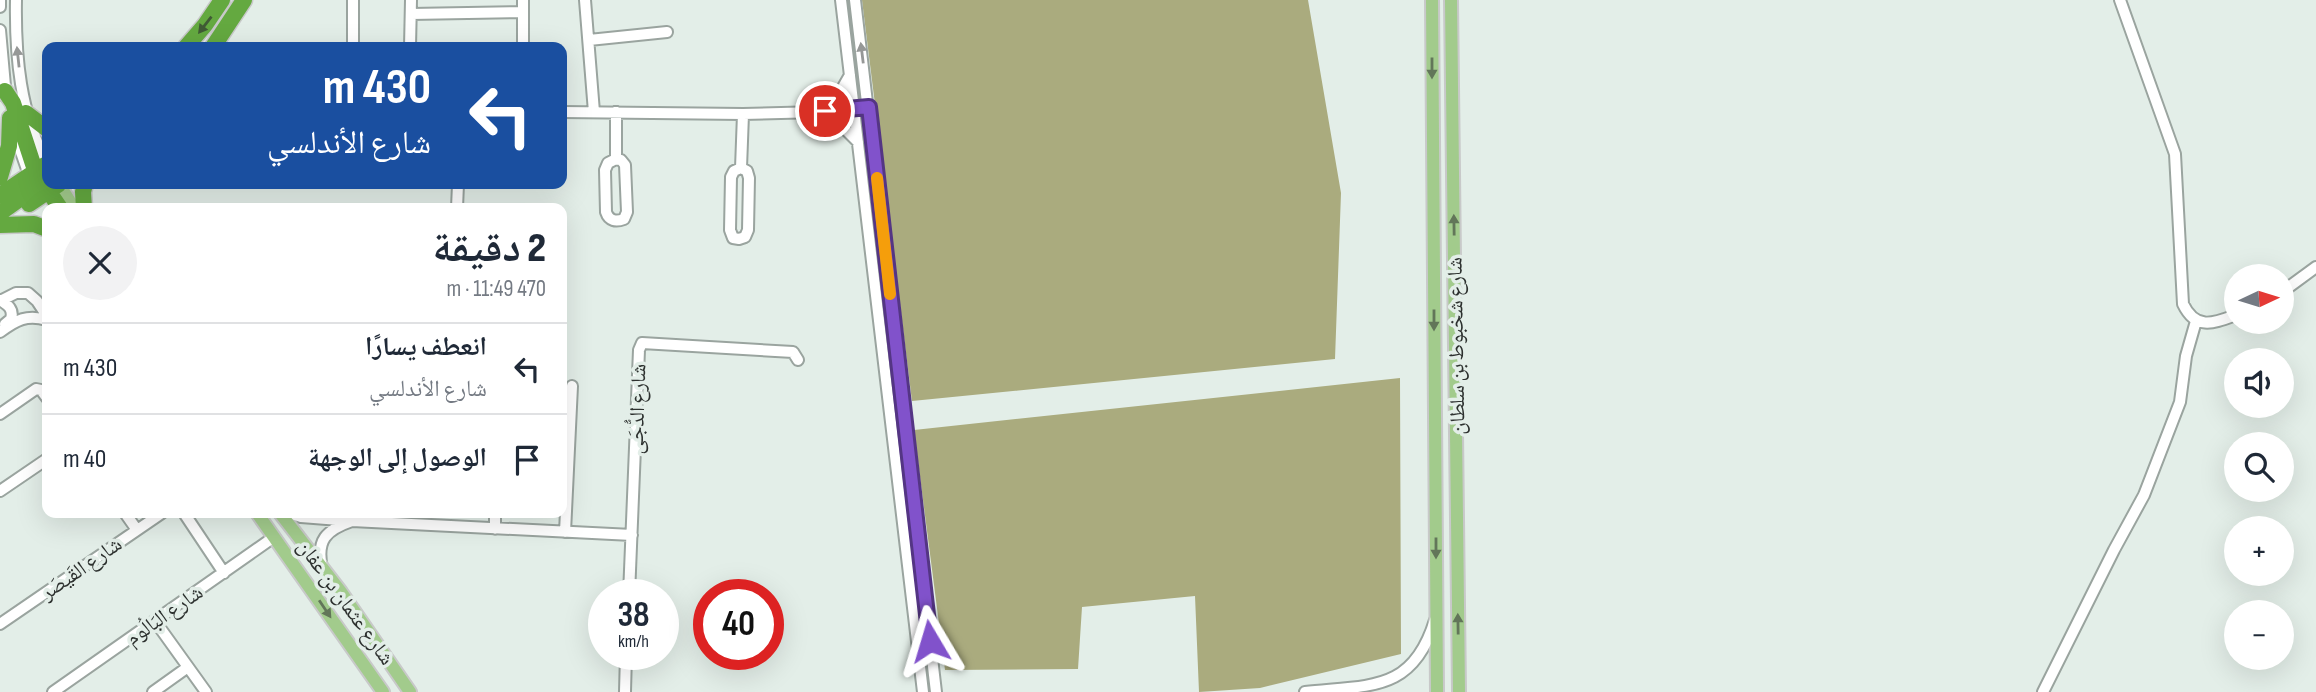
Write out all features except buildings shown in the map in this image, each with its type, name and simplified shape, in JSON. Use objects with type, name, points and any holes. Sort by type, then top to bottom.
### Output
[{"type":"highway","points":[[190,42],[222,0]]},
{"type":"highway","points":[[216,42],[244,0]]},
{"type":"highway","points":[[5,92],[13,103],[42,170]]},
{"type":"highway","points":[[0,177],[18,115],[42,127]]},
{"type":"highway","points":[[0,195],[42,182]]},
{"type":"highway","points":[[0,213],[42,184]]},
{"type":"highway","points":[[0,223],[42,185]]},
{"type":"highway","points":[[0,223],[42,227]]},
{"type":"main road","name":"شارع شخبوط بن سلطان","points":[[1432,0],[1437,692]]},
{"type":"main road","name":"شارع شخبوط بن سلطان","points":[[1451,0],[1459,692]]},
{"type":"main road","points":[[55,189],[69,203]]},
{"type":"main road","name":"شارع عثمان بن عفان","points":[[261,518],[383,692]]},
{"type":"main road","name":"شارع عثمان بن عفان","points":[[284,518],[410,692]]},
{"type":"street","points":[[0,0],[0,7]]},
{"type":"street","points":[[16,0],[18,115],[23,162],[42,177]]},
{"type":"street","points":[[353,0],[353,42]]},
{"type":"street","points":[[410,42],[411,0]]},
{"type":"street","points":[[523,0],[523,42]]},
{"type":"street","points":[[585,0],[594,112]]},
{"type":"street","points":[[841,0],[923,692]]},
{"type":"street","points":[[855,0],[936,692]]},
{"type":"street","points":[[2120,0],[2175,154],[2182,296],[2188,313],[2196,321],[2217,322],[2224,319]]},
{"type":"street","points":[[411,14],[523,12]]},
{"type":"street","points":[[0,30],[5,92],[42,170]]},
{"type":"street","points":[[589,40],[667,32]]},
{"type":"street","points":[[819,112],[838,96],[850,74]]},
{"type":"street","points":[[567,112],[819,112],[831,115],[869,110]]},
{"type":"street","points":[[616,112],[616,159]]},
{"type":"street","points":[[819,112],[842,126],[858,143]]},
{"type":"street","points":[[741,168],[743,114]]},
{"type":"street","points":[[616,159],[625,165],[627,212],[624,219],[616,221],[609,218],[606,212],[605,170],[608,163],[616,159]]},
{"type":"street","points":[[741,168],[747,171],[750,178],[748,230],[745,237],[739,239],[731,234],[731,175],[741,168]]},
{"type":"street","points":[[2294,283],[2316,267]]},
{"type":"street","points":[[0,301],[16,293],[27,293],[42,310]]},
{"type":"street","points":[[0,301],[10,307],[12,315],[0,330]]},
{"type":"street","points":[[0,330],[27,317],[42,318]]},
{"type":"street","points":[[2043,692],[2144,495],[2180,402],[2186,356],[2196,321]]},
{"type":"street","name":"شارع الدُّجَى","points":[[630,579],[639,350],[642,343],[793,352],[799,360]]},
{"type":"street","points":[[567,490],[572,386]]},
{"type":"street","points":[[0,414],[36,389],[42,391]]},
{"type":"street","points":[[0,491],[42,462]]},
{"type":"street","points":[[129,518],[137,530]]},
{"type":"street","name":"شارع القَيصَر","points":[[0,624],[155,518]]},
{"type":"street","points":[[187,518],[224,573]]},
{"type":"street","points":[[312,518],[632,535]]},
{"type":"street","points":[[445,526],[446,518]]},
{"type":"street","points":[[495,518],[495,528]]},
{"type":"street","points":[[565,532],[566,518]]},
{"type":"street","points":[[322,568],[321,545],[326,536],[339,526],[352,522]]},
{"type":"street","name":"شارع البَالُوم","points":[[53,692],[274,537]]},
{"type":"street","points":[[1305,692],[1371,685],[1398,676],[1421,655],[1436,614]]},
{"type":"street","points":[[155,621],[206,692]]},
{"type":"street","points":[[153,692],[188,667]]},
{"type":"street","points":[[625,692],[626,670]]},
{"type":"green space","points":[[862,0],[1308,0],[1341,193],[1335,359],[912,401]]},
{"type":"green space","points":[[1400,378],[1401,654],[1260,688],[1199,692],[1195,596],[1082,607],[1078,669],[945,670],[914,430]]},
{"type":"slow traffic","points":[[877,178],[890,294]]},
{"type":"route","points":[[825,111],[869,107],[930,641]]}]
